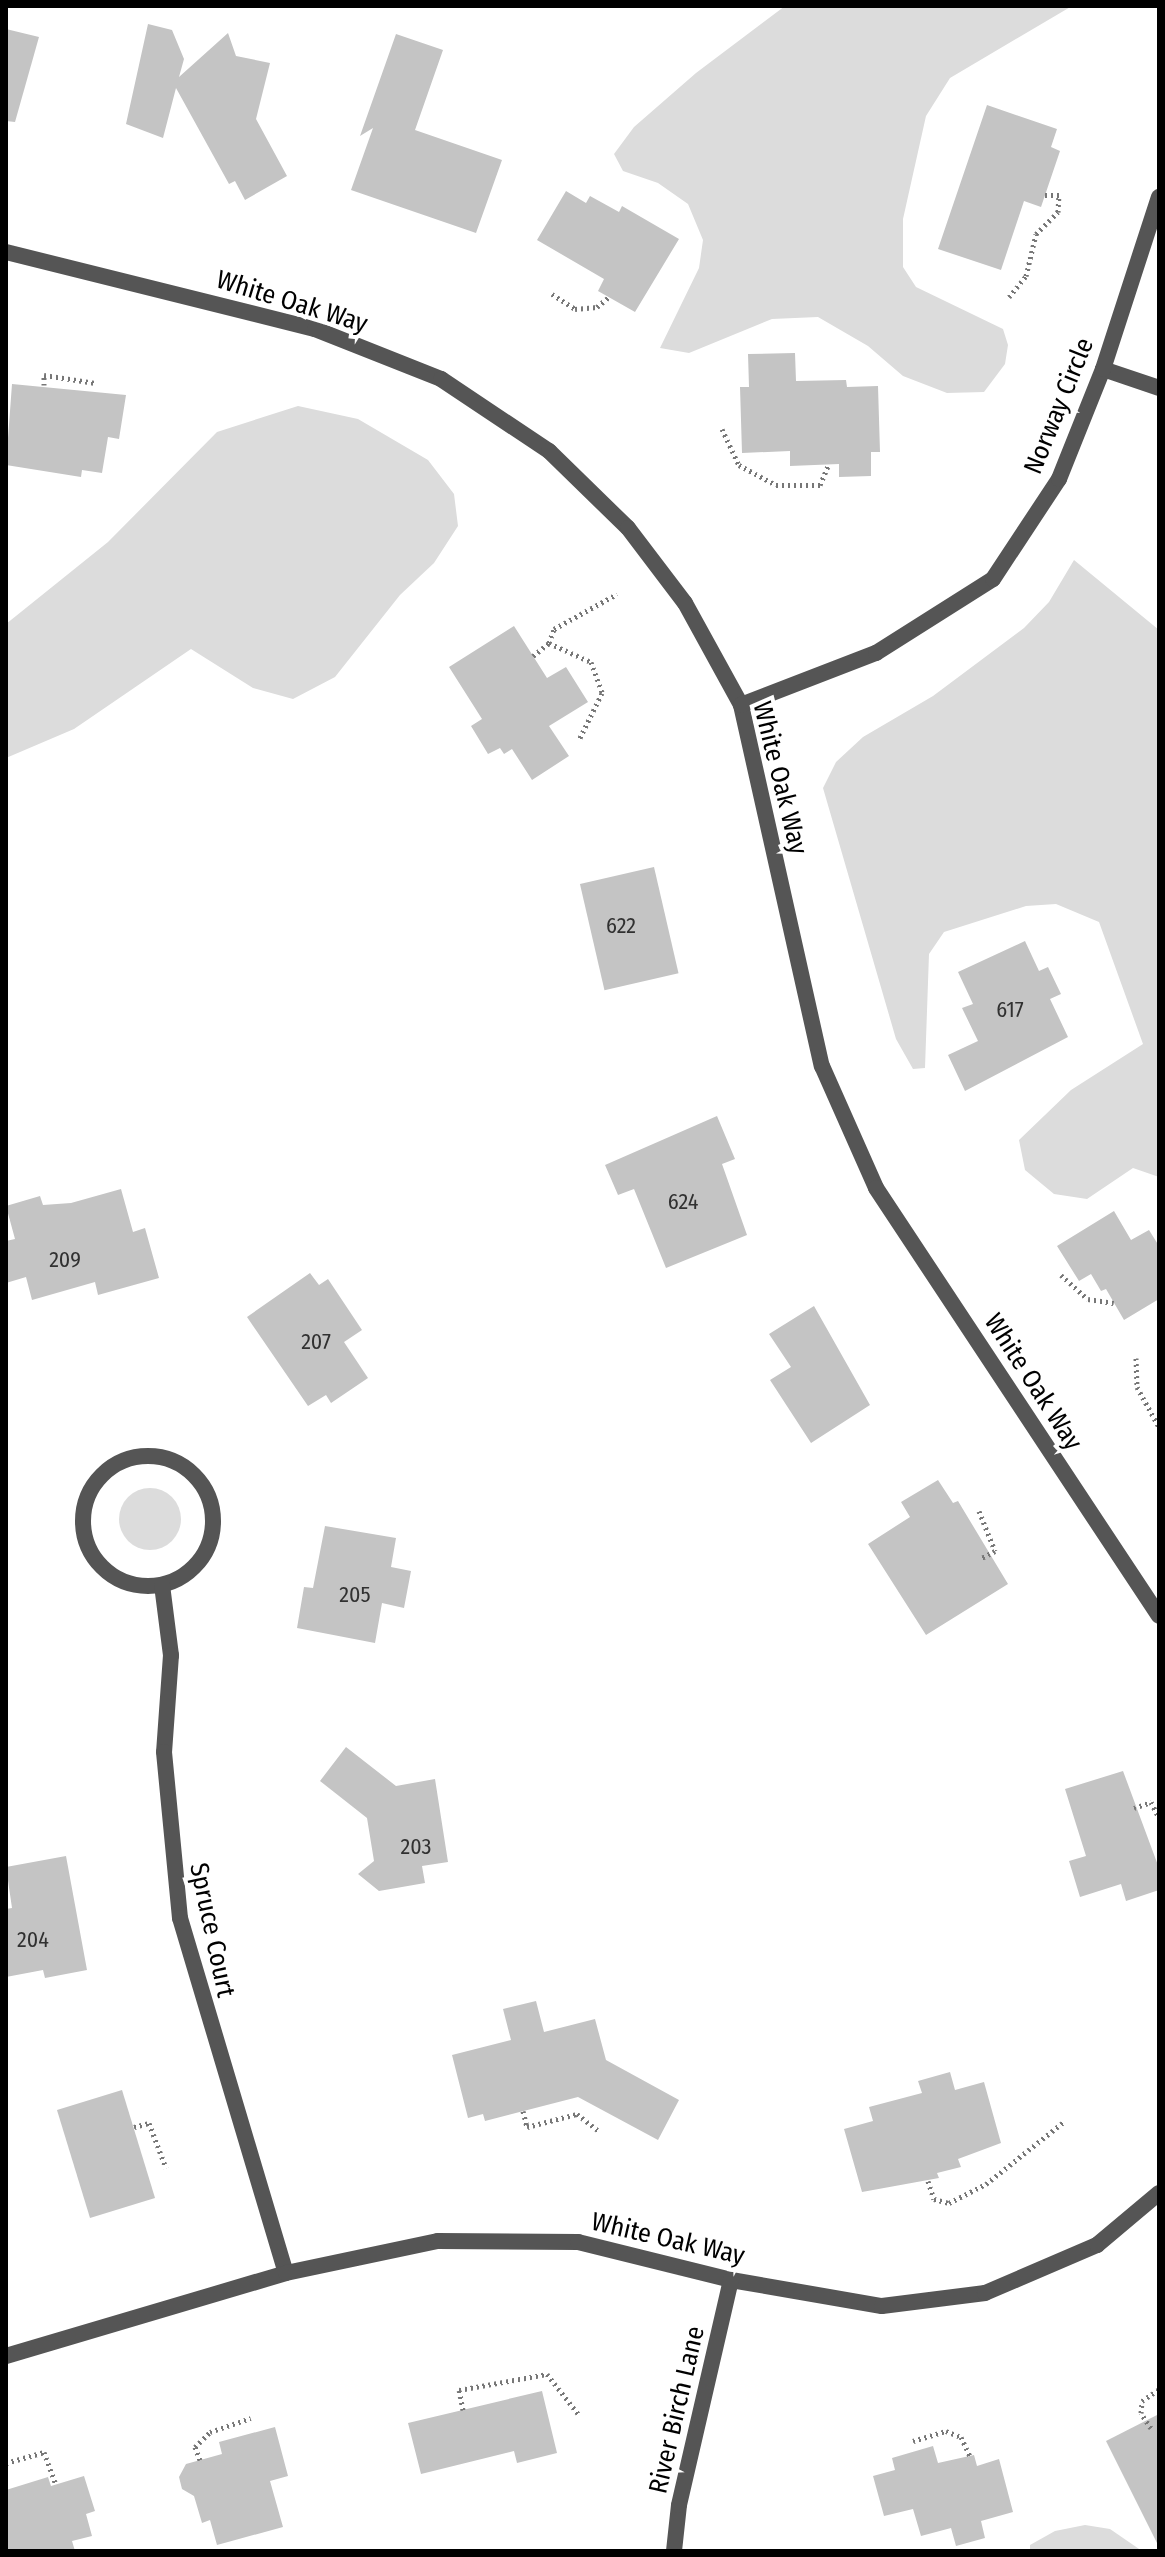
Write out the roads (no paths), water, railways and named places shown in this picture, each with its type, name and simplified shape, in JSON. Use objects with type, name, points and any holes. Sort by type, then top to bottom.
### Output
[{"type":"street","name":"Norway Circle","points":[[741,705],[876,653],[993,579],[1059,479],[1103,369],[1159,197]]},
{"type":"street","name":"White Oak Way","points":[[6,252],[315,329],[441,379],[549,451],[628,528],[685,603],[741,705],[822,1066],[876,1188],[1159,1616]]},
{"type":"street","points":[[1103,369],[1159,388]]},
{"type":"street","points":[[159,1458],[186,1468],[200,1482],[211,1507],[212,1535],[206,1552],[179,1578],[162,1585],[127,1583],[112,1575],[98,1563],[84,1532],[83,1514],[98,1480],[130,1459],[159,1458]]},
{"type":"street","name":"Spruce Court","points":[[162,1585],[171,1655],[164,1752],[180,1918],[286,2273]]},
{"type":"street","name":"White Oak Way","points":[[6,2356],[286,2273],[438,2241],[578,2242],[731,2280],[882,2306],[985,2293],[1097,2245],[1159,2193]]},
{"type":"street","name":"River Birch Lane","points":[[674,2551],[679,2505],[731,2280]]}]
